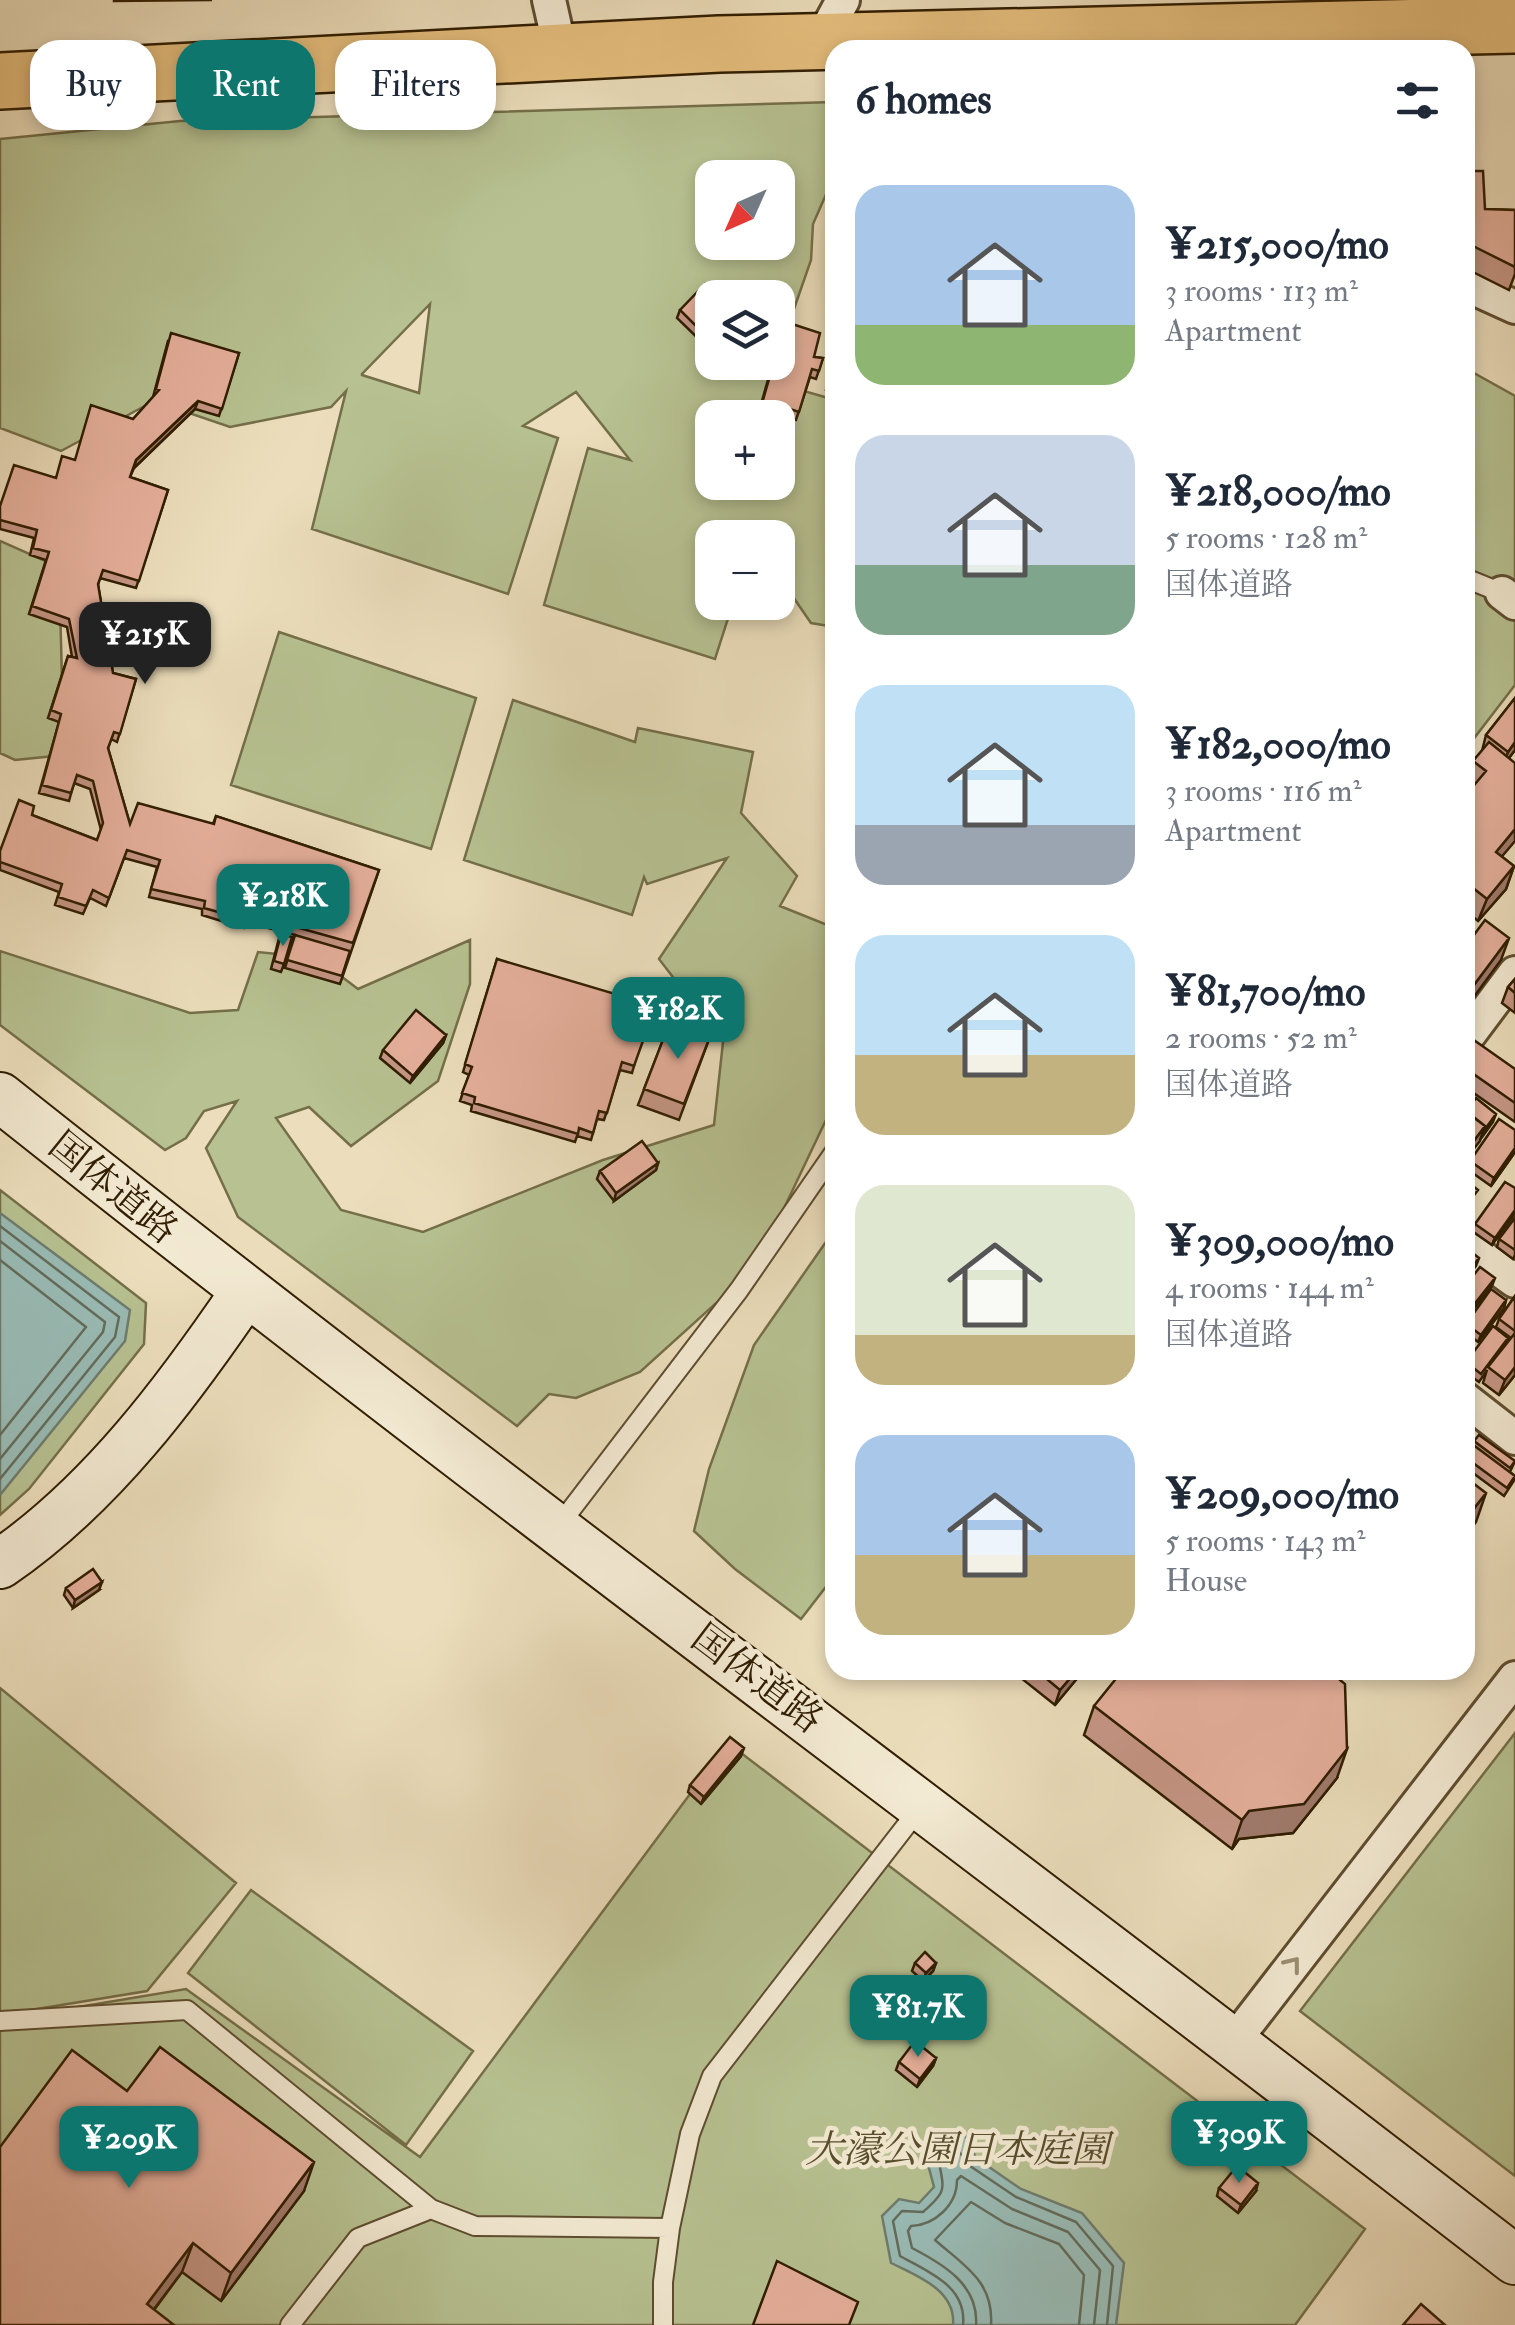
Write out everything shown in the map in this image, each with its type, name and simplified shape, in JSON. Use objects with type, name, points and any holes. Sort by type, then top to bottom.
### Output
[{"type":"highway","points":[[0,81],[561,53],[832,21],[1147,17],[1515,25]]},
{"type":"street","points":[[549,0],[561,53]]},
{"type":"street","points":[[1475,290],[1515,307]]},
{"type":"street","points":[[1475,1027],[1515,973]]},
{"type":"street","name":"国体道路","points":[[0,1097],[246,1291],[1515,2260]]},
{"type":"street","points":[[1475,1252],[1515,1281]]},
{"type":"street","points":[[0,1564],[48,1528],[147,1424],[202,1356],[246,1291]]},
{"type":"street","points":[[1475,1407],[1515,1438]]},
{"type":"street","points":[[1234,2042],[1515,1678]]},
{"type":"lane","points":[[1475,583],[1508,598]]},
{"type":"lane","points":[[557,1528],[739,1290],[825,1165]]},
{"type":"lane","points":[[662,2325],[670,2228],[690,2134],[712,2076],[922,1805]]},
{"type":"lane","points":[[0,2021],[187,2010],[431,2209],[475,2226],[670,2228]]},
{"type":"lane","points":[[290,2325],[358,2238],[431,2209]]},
{"type":"green space","points":[[825,102],[825,197],[813,224],[811,260],[795,306],[795,280],[695,280],[695,380],[769,380],[825,397],[825,625],[811,623],[795,600],[795,520],[695,520],[695,620],[728,620],[715,659],[544,605],[588,448],[630,460],[576,392],[523,426],[558,438],[508,594],[312,529],[346,391],[331,407],[230,427],[154,401],[61,451],[0,428],[0,139],[90,130],[156,130],[156,123],[176,121],[176,130],[315,130],[315,117],[335,117],[335,130],[496,130],[496,112]],"holes":[[[430,304],[419,393],[362,375]]]},
{"type":"green space","points":[[1475,374],[1515,396],[1515,685],[1475,737]]},
{"type":"green space","points":[[0,541],[59,567],[64,755],[15,760],[0,753]]},
{"type":"green space","points":[[279,632],[476,698],[431,849],[231,785]]},
{"type":"green space","points":[[513,700],[635,742],[638,728],[753,752],[741,813],[797,876],[780,906],[825,924],[825,1122],[756,1267],[640,1372],[576,1398],[549,1394],[517,1426],[238,1217],[206,1148],[237,1101],[204,1111],[186,1138],[165,1150],[0,1025],[0,951],[190,1013],[238,1010],[258,952],[317,958],[358,989],[470,940],[470,984],[438,1081],[351,1146],[309,1107],[276,1118],[341,1210],[423,1232],[603,1160],[714,1125],[723,1042],[659,959],[727,858],[647,884],[644,877],[632,915],[464,860]]},
{"type":"green space","points":[[0,1190],[146,1303],[144,1344],[29,1489],[0,1515]]},
{"type":"green space","points":[[825,1243],[825,1588],[801,1619],[735,1569],[694,1531],[709,1469],[754,1345]]},
{"type":"green space","points":[[0,1688],[236,1883],[147,1991],[0,2015]]},
{"type":"green space","points":[[1515,1733],[1515,2176],[1300,2011]]},
{"type":"green space","name":"大濠公園日本庭園","points":[[728,1743],[1365,2229],[1295,2325],[0,2325],[0,2020],[186,1989],[420,2157]]},
{"type":"green space","points":[[251,1890],[473,2051],[406,2145],[188,1973]]},
{"type":"water","points":[[0,1213],[130,1310],[125,1341],[0,1495]]},
{"type":"water","points":[[964,2132],[976,2158],[1021,2189],[1082,2213],[1124,2263],[1116,2325],[953,2325],[942,2293],[891,2263],[882,2216],[899,2199],[919,2203],[934,2187],[926,2157]]},
{"type":"building","points":[[1475,171],[1483,171],[1485,209],[1515,210],[1515,267],[1475,247]]},
{"type":"building","points":[[695,294],[695,325],[680,310]]},
{"type":"building","points":[[795,325],[820,333],[814,357],[823,358],[819,371],[812,369],[799,412],[795,411],[795,400],[763,400],[769,380],[795,380]]},
{"type":"building","points":[[171,333],[239,353],[222,409],[198,401],[136,460],[130,477],[168,490],[139,581],[103,570],[98,584],[113,673],[136,679],[120,734],[114,732],[108,748],[130,824],[138,803],[214,824],[216,816],[379,870],[353,943],[249,914],[247,920],[204,908],[205,901],[151,889],[160,860],[127,850],[109,898],[93,890],[86,906],[58,897],[62,884],[0,862],[0,851],[19,800],[34,806],[32,815],[97,840],[103,823],[93,781],[77,775],[71,793],[42,785],[61,714],[51,710],[68,656],[77,658],[69,619],[32,606],[49,552],[33,548],[37,530],[0,520],[0,506],[14,465],[56,478],[62,456],[75,460],[91,405],[133,419],[159,390],[156,389]]},
{"type":"building","points":[[1515,698],[1515,742],[1508,752],[1486,735]]},
{"type":"building","points":[[1489,742],[1515,763],[1515,829],[1496,852],[1514,866],[1487,899],[1475,890],[1475,784],[1486,771],[1475,759]]},
{"type":"building","points":[[1485,920],[1509,938],[1475,984],[1475,934]]},
{"type":"building","points":[[281,934],[292,937],[284,964],[274,961]]},
{"type":"building","points":[[295,935],[350,951],[342,976],[287,960]]},
{"type":"building","points":[[497,959],[639,1001],[634,1017],[644,1020],[640,1035],[644,1038],[634,1066],[622,1062],[607,1113],[599,1111],[593,1133],[579,1128],[578,1134],[474,1103],[475,1097],[462,1093],[472,1067],[465,1064]]},
{"type":"building","points":[[416,1010],[446,1035],[413,1076],[383,1050]]},
{"type":"building","points":[[671,1019],[711,1034],[684,1104],[644,1089]]},
{"type":"building","points":[[1475,1041],[1515,1069],[1515,1103],[1475,1075]]},
{"type":"building","points":[[1475,1099],[1496,1114],[1483,1132],[1485,1126],[1475,1118]]},
{"type":"building","points":[[1475,1118],[1485,1126],[1475,1139]]},
{"type":"building","points":[[1499,1119],[1515,1130],[1515,1148],[1494,1178],[1475,1165],[1475,1154]]},
{"type":"building","points":[[642,1141],[658,1163],[616,1193],[600,1171]]},
{"type":"building","points":[[1505,1182],[1515,1188],[1515,1210],[1495,1238],[1475,1224]]},
{"type":"building","points":[[1515,1218],[1515,1250],[1499,1239]]},
{"type":"building","points":[[1480,1267],[1495,1278],[1475,1303],[1475,1273]]},
{"type":"building","points":[[1491,1289],[1506,1300],[1481,1335],[1475,1331],[1475,1311]]},
{"type":"building","points":[[1515,1296],[1515,1331],[1499,1319]]},
{"type":"building","points":[[1493,1326],[1508,1338],[1481,1374],[1475,1369],[1475,1350]]},
{"type":"building","points":[[1515,1333],[1515,1367],[1505,1380],[1488,1367]]},
{"type":"building","points":[[1479,1435],[1515,1461],[1510,1468],[1475,1440]]},
{"type":"building","points":[[1475,1446],[1515,1476],[1507,1488],[1475,1464]]},
{"type":"building","points":[[1475,1485],[1486,1493],[1475,1507]]},
{"type":"building","points":[[93,1569],[102,1582],[75,1600],[66,1588]]},
{"type":"building","points":[[1048,1680],[1068,1680],[1060,1690]]},
{"type":"building","points":[[1115,1680],[1340,1680],[1345,1684],[1347,1749],[1304,1804],[1249,1811],[1242,1820],[1094,1706]]},
{"type":"building","points":[[730,1737],[744,1748],[704,1797],[690,1785]]},
{"type":"building","points":[[925,1952],[936,1963],[926,1973],[915,1963]]},
{"type":"building","points":[[915,2041],[936,2058],[920,2079],[899,2062]]},
{"type":"building","points":[[160,2047],[314,2162],[231,2273],[193,2243],[147,2304],[174,2325],[0,2325],[0,2147],[72,2050],[127,2091]]},
{"type":"building","points":[[1237,2166],[1258,2183],[1241,2205],[1219,2188]]},
{"type":"building","points":[[777,2261],[858,2302],[849,2325],[753,2325]]},
{"type":"building","points":[[1421,2304],[1445,2325],[1403,2325]]}]
